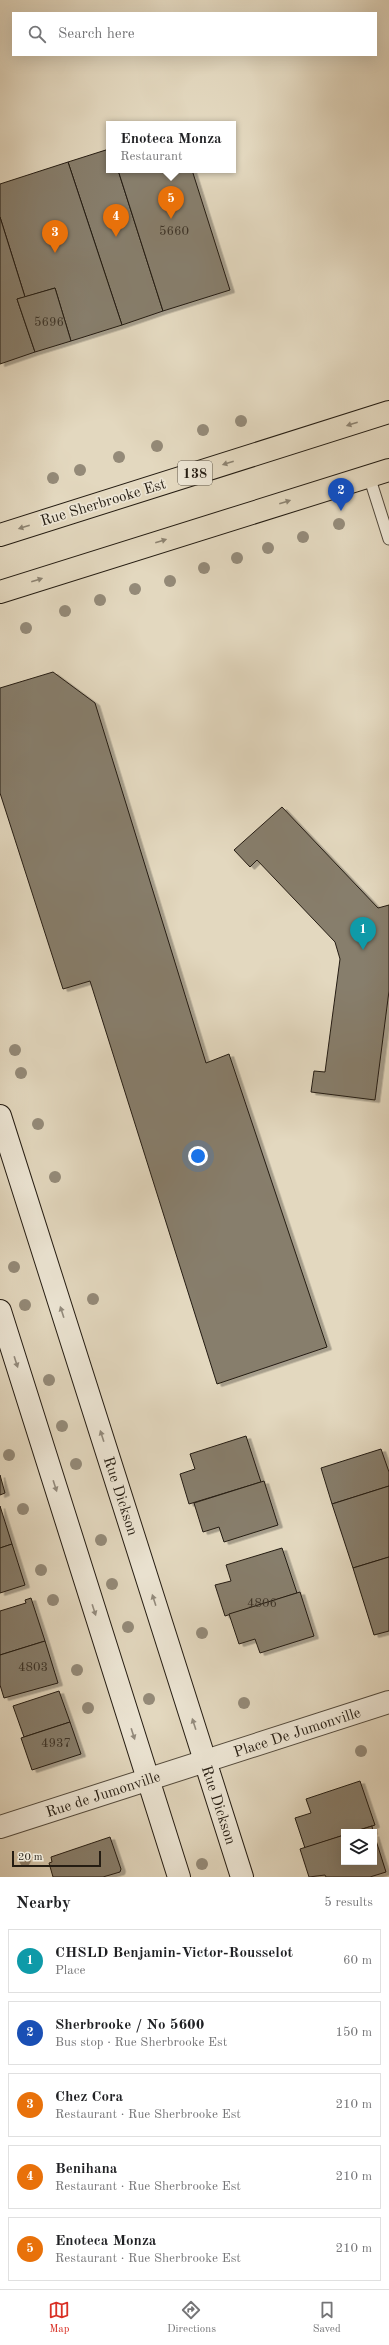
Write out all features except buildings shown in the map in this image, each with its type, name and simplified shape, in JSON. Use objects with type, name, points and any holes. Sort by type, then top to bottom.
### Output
[{"type":"main road","name":"Rue Sherbrooke Est","points":[[0,535],[389,412]]},
{"type":"main road","points":[[0,592],[379,473]]},
{"type":"main road","name":"Rue Dickson","points":[[0,1116],[242,1877]]},
{"type":"main road","points":[[0,1312],[179,1877]]},
{"type":"main road","name":"Place De Jumonville","points":[[205,1761],[389,1702]]},
{"type":"main road","name":"Rue de Jumonville","points":[[0,1827],[205,1761]]},
{"type":"lane","points":[[379,473],[389,539]]},
{"type":"place","name":"Enoteca Monza","points":[[171,219]]},
{"type":"place","name":"Benihana","points":[[116,237]]},
{"type":"place","name":"Chez Cora","points":[[55,253]]},
{"type":"place","name":"Sherbrooke / No 5600","points":[[341,511]]},
{"type":"place","name":"CHSLD Benjamin-Victor-Rousselot","points":[[363,950]]}]
